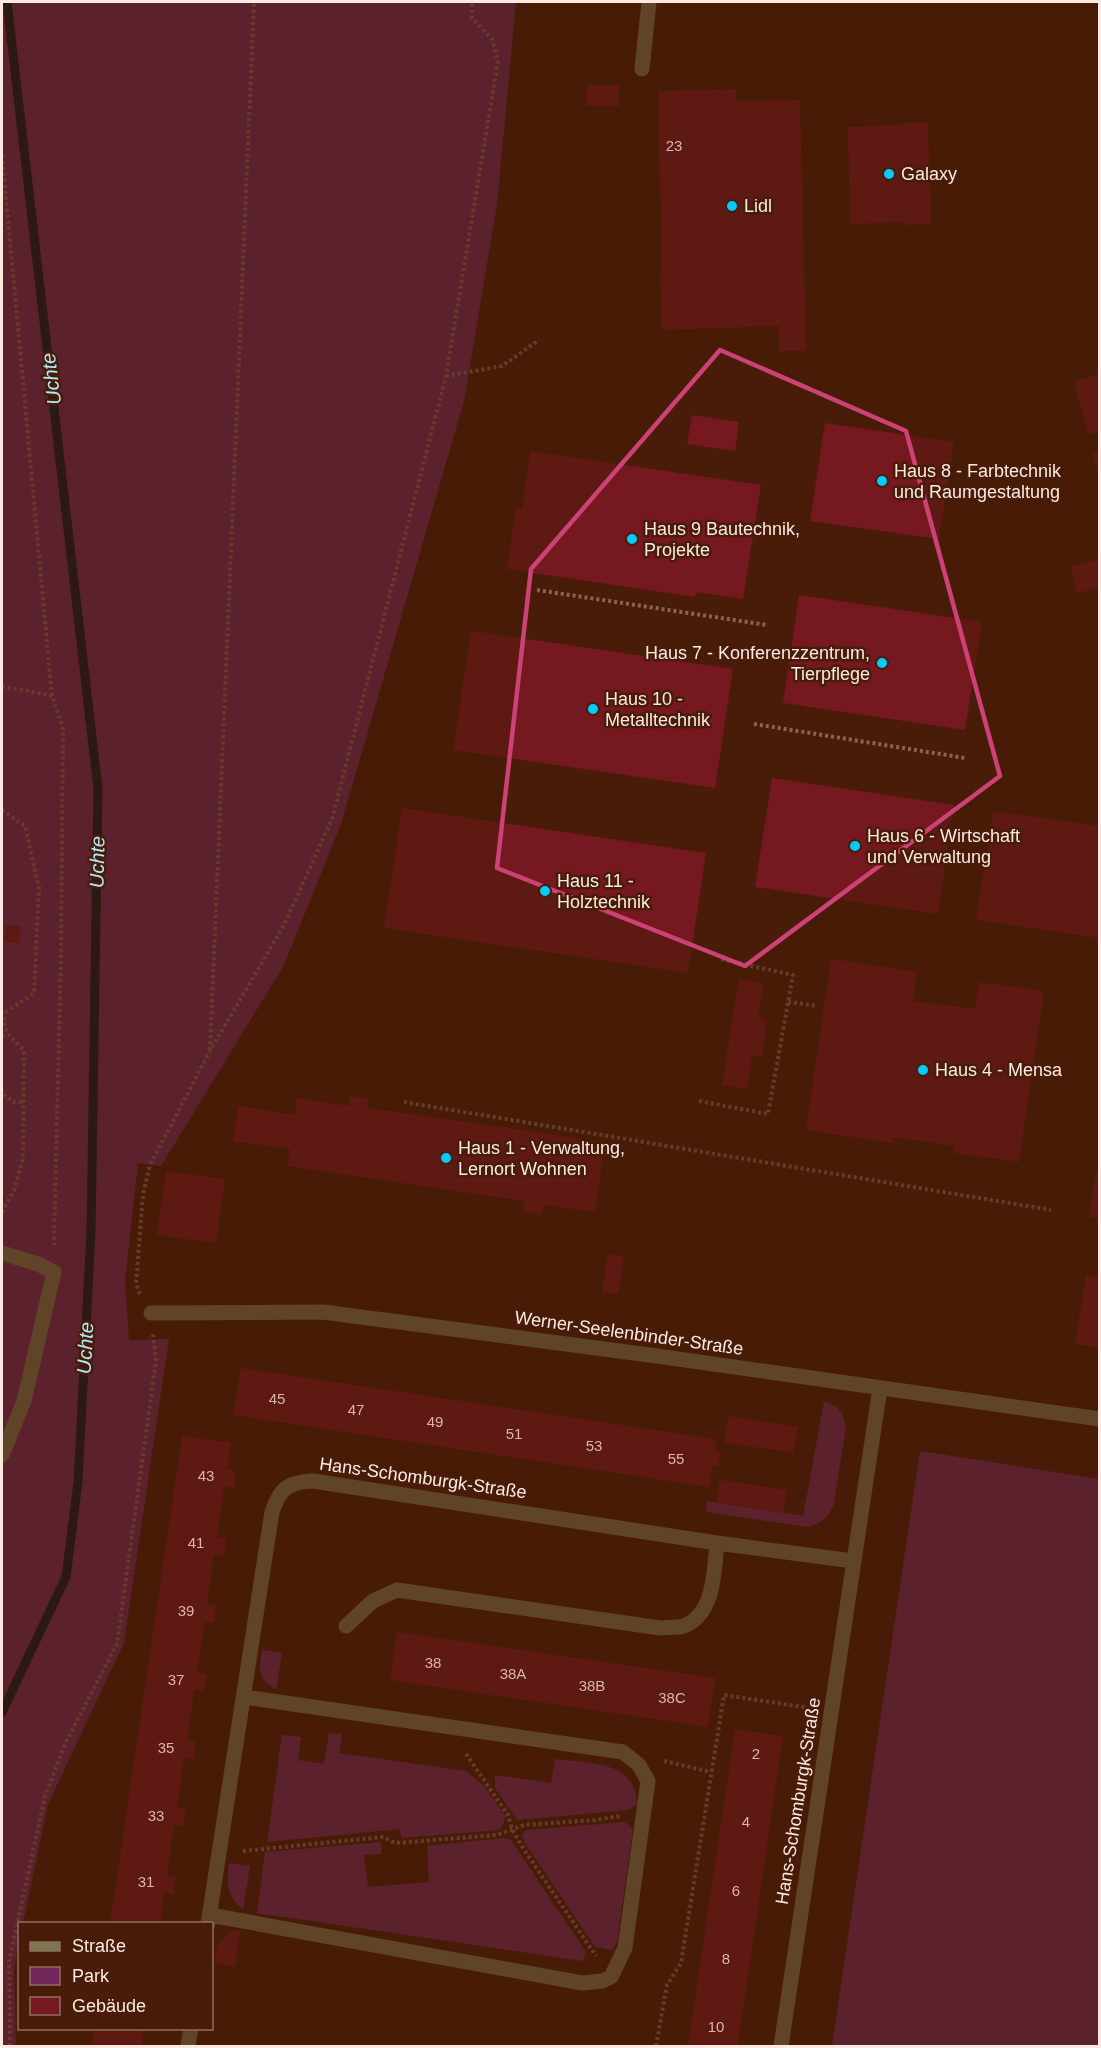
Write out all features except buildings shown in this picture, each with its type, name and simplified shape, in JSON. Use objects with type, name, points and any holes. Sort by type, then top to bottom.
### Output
[{"type":"street","points":[[642,69],[649,2]]},
{"type":"street","points":[[2,1253],[38,1264],[54,1272],[24,1401],[2,1455]]},
{"type":"street","name":"Werner-Seelenbinder-Straße","points":[[151,1313],[323,1312],[657,1356],[1100,1419]]},
{"type":"street","name":"Hans-Schomburgk-Straße","points":[[781,2046],[880,1388]]},
{"type":"street","name":"Hans-Schomburgk-Straße","points":[[209,1919],[272,1512],[278,1494],[296,1482],[313,1481],[717,1543],[853,1561]]},
{"type":"street","points":[[346,1626],[373,1600],[397,1590],[660,1628],[684,1626],[699,1615],[710,1598],[717,1543]]},
{"type":"street","points":[[209,1919],[582,1983],[602,1981],[611,1977],[625,1948],[648,1781],[639,1764],[623,1752],[244,1697]]},
{"type":"street","points":[[188,2046],[191,2030]]},
{"type":"path","points":[[210,1051],[254,2]]},
{"type":"path","points":[[10,2046],[9,1961],[45,1796],[64,1744],[117,1644],[156,1360],[151,1313],[142,1300],[136,1284],[143,1194],[150,1165],[210,1051],[284,924],[332,819],[446,376],[498,61],[492,39],[472,18],[472,2]]},
{"type":"path","points":[[2,155],[52,696],[63,728],[54,1272]]},
{"type":"path","points":[[446,376],[502,366],[539,340]]},
{"type":"path","points":[[537,590],[767,626]]},
{"type":"path","points":[[2,687],[52,696]]},
{"type":"path","points":[[754,724],[965,758]]},
{"type":"path","points":[[2,810],[25,826],[39,888],[34,993],[2,1012],[7,1033],[24,1050],[22,1159],[14,1190],[2,1212]]},
{"type":"path","points":[[699,1101],[768,1114],[794,975],[720,959]]},
{"type":"path","points":[[788,1002],[818,1006]]},
{"type":"path","points":[[2,1037],[7,1033]]},
{"type":"path","points":[[2,1089],[2,1093],[13,1102],[23,1102]]},
{"type":"path","points":[[404,1102],[1051,1210]]},
{"type":"path","points":[[656,2046],[667,1985],[681,1963],[724,1695],[831,1711]]},
{"type":"path","points":[[446,1726],[508,1815],[512,1829],[521,1845],[611,1977]]},
{"type":"path","points":[[219,1854],[383,1837],[395,1843],[497,1835],[524,1825],[595,1820],[645,1813]]},
{"type":"highlighted area","points":[[720,350],[906,431],[1000,776],[745,966],[497,868],[531,569]]},
{"type":"green space","points":[[2,2],[516,2],[497,204],[464,401],[341,824],[284,965],[161,1166],[138,1163],[125,1281],[129,1340],[169,1339],[124,1643],[48,1804],[23,1922],[18,1922],[18,1947],[14,1968],[16,2046],[2,2046]]},
{"type":"green space","points":[[824,1402],[840,1410],[846,1428],[833,1507],[824,1520],[809,1527],[706,1512],[707,1501],[803,1516]]},
{"type":"green space","points":[[920,1451],[1099,1479],[1099,2046],[832,2046]]},
{"type":"green space","points":[[262,1650],[282,1653],[276,1690],[262,1677],[260,1664]]},
{"type":"green space","points":[[329,1733],[342,1734],[339,1753],[466,1771],[485,1787],[506,1817],[500,1830],[402,1838],[400,1829],[267,1842],[282,1735],[301,1737],[298,1760],[324,1764]]},
{"type":"green space","points":[[555,1759],[595,1763],[619,1771],[635,1790],[637,1804],[629,1810],[517,1820],[495,1788],[495,1775],[551,1783]]},
{"type":"green space","points":[[625,1822],[633,1829],[617,1942],[612,1950],[595,1947],[524,1842],[522,1835],[526,1830]]},
{"type":"green space","points":[[503,1838],[511,1840],[586,1952],[583,1961],[257,1913],[265,1852],[381,1842],[382,1854],[364,1855],[368,1887],[429,1882],[427,1846]]},
{"type":"green space","points":[[229,1863],[250,1866],[243,1910],[234,1900],[229,1889]]},
{"type":"waterway","name":"Uchte","points":[[2,1712],[66,1577],[78,1482],[91,1232],[98,789],[7,2]]},
{"type":"place","name":"Galaxy","points":[[889,174]]},
{"type":"place","name":"Lidl","points":[[732,206]]},
{"type":"place","name":"Haus 8 - Farbtechnik und Raumgestaltung","points":[[882,481]]},
{"type":"place","name":"Haus 9 Bautechnik, Projekte","points":[[632,539]]},
{"type":"place","name":"Haus 7 - Konferenzzentrum, Tierpflege","points":[[882,663]]},
{"type":"place","name":"Haus 10 - Metalltechnik","points":[[593,709]]},
{"type":"place","name":"Haus 6 - Wirtschaft und Verwaltung","points":[[855,846]]},
{"type":"place","name":"Haus 11 - Holztechnik","points":[[545,891]]},
{"type":"place","name":"Haus 4 - Mensa","points":[[923,1070]]},
{"type":"place","name":"Haus 1 - Verwaltung, Lernort Wohnen","points":[[446,1158]]}]
